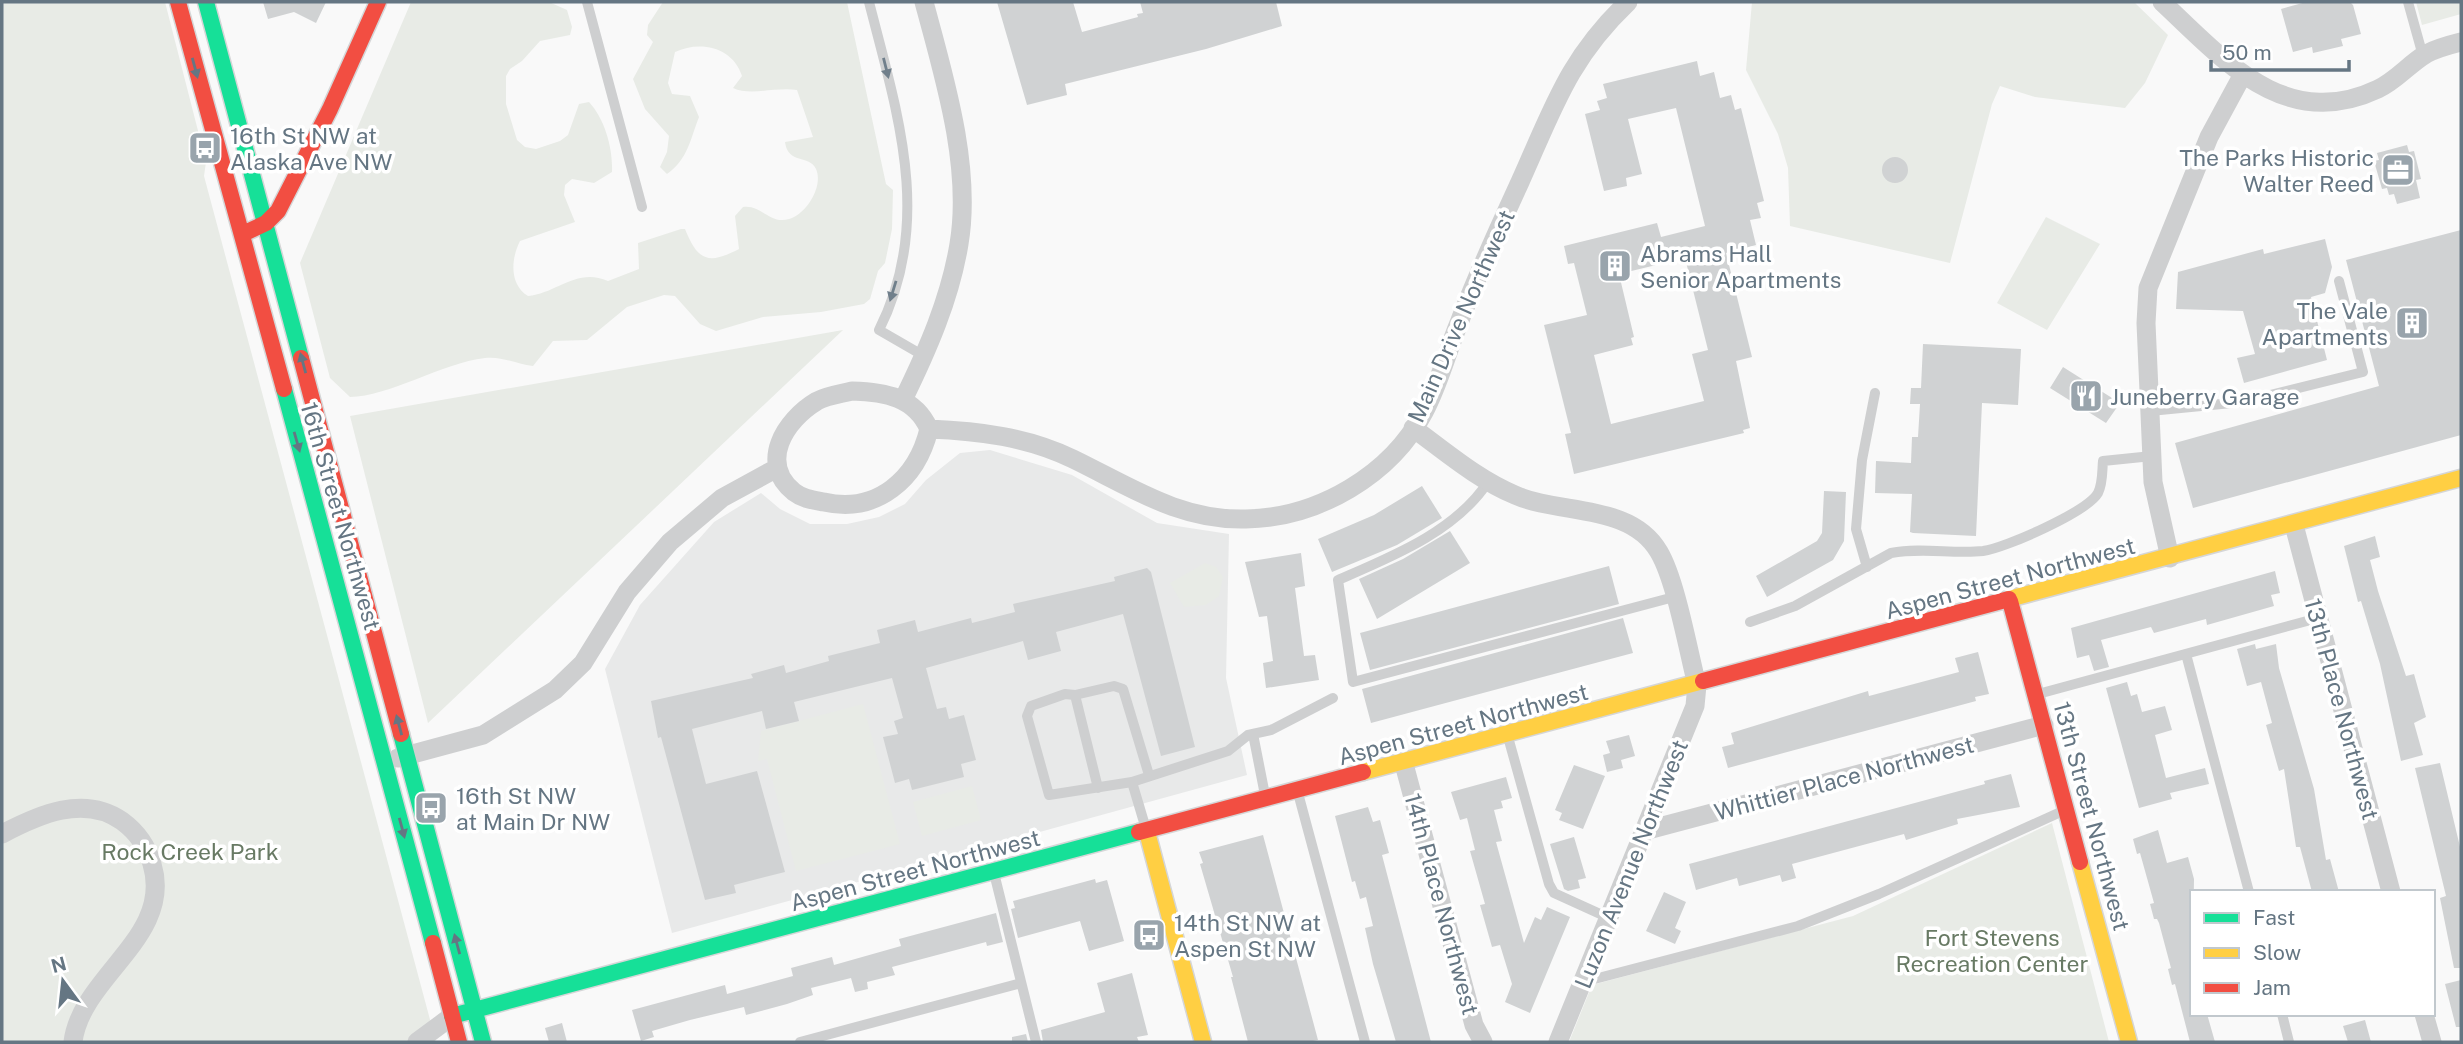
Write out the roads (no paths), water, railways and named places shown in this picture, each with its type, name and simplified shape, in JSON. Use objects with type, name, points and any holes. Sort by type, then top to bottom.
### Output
[{"type":"street","name":"16th Street Northwest","points":[[178,2],[459,1042]]},
{"type":"street","name":"16th Street Northwest","points":[[206,2],[483,1042]]},
{"type":"street","points":[[239,235],[266,223],[278,211],[324,121],[378,2]]},
{"type":"street","points":[[903,400],[942,310],[956,259],[961,195],[948,97],[924,2]]},
{"type":"street","name":"Main Drive Northwest","points":[[929,429],[1011,437],[1072,458],[1172,508],[1205,516],[1248,519],[1290,513],[1341,495],[1384,463],[1424,412],[1464,309],[1564,81],[1589,42],[1628,2]]},
{"type":"street","points":[[2162,2],[2242,76],[2293,98],[2339,99],[2367,93],[2387,84],[2423,55],[2461,42]]},
{"type":"street","points":[[2170,558],[2158,509],[2152,456],[2146,304],[2148,288],[2209,137],[2242,76]]},
{"type":"street","points":[[852,391],[869,391],[903,400],[919,409],[929,429],[925,448],[902,482],[868,502],[835,504],[804,498],[788,486],[776,468],[777,450],[784,430],[816,402],[852,391]]},
{"type":"street","points":[[1413,428],[1488,482],[1538,502],[1615,519],[1642,533],[1659,552],[1697,685]]},
{"type":"street","points":[[384,762],[482,735],[561,685],[583,663],[627,592],[665,547],[722,498],[776,468]]},
{"type":"street","name":"Aspen Street Northwest","points":[[452,1016],[1404,764],[2461,478]]},
{"type":"street","name":"13th Place Northwest","points":[[2294,525],[2390,890]]},
{"type":"street","name":"13th Street Northwest","points":[[2010,601],[2129,1042]]},
{"type":"street","name":"Luzon Avenue Northwest","points":[[1558,1042],[1695,706],[1697,685]]},
{"type":"street","name":"Whittier Place Northwest","points":[[1644,831],[2044,725]]},
{"type":"street","name":"14th Place Northwest","points":[[1404,764],[1474,1025],[1483,1042]]},
{"type":"street","points":[[2,834],[53,812],[92,809],[113,816],[128,826],[143,842],[152,862],[155,884],[151,910],[135,941],[89,1002],[73,1042]]},
{"type":"street","points":[[1147,832],[1203,1042]]},
{"type":"street","points":[[416,1042],[452,1016]]},
{"type":"street","points":[[2425,1016],[2432,1042]]},
{"type":"lane","points":[[587,2],[642,207]]},
{"type":"lane","points":[[869,2],[905,146],[907,201],[908,243],[879,330],[924,356]]},
{"type":"lane","points":[[2408,2],[2423,55]]},
{"type":"lane","points":[[2150,411],[2242,402],[2363,372],[2339,281]]},
{"type":"lane","points":[[1867,567],[1856,529],[1862,460],[1875,393]]},
{"type":"lane","points":[[1750,622],[1795,606],[1891,553],[1908,550],[1994,549],[2086,506],[2098,493],[2103,461],[2152,456]]},
{"type":"lane","points":[[1488,482],[1465,511],[1394,555],[1338,580],[1353,682],[1674,597]]},
{"type":"lane","points":[[2035,695],[2318,618]]},
{"type":"lane","points":[[2186,654],[2248,890]]},
{"type":"lane","points":[[1149,775],[1123,689],[1114,686],[1075,695],[1065,694],[1031,706],[1027,716],[1049,794],[1132,782],[1228,751],[1253,734],[1271,730],[1333,698]]},
{"type":"lane","points":[[1075,695],[1098,788]]},
{"type":"lane","points":[[1253,734],[1266,800]]},
{"type":"lane","points":[[1507,736],[1549,884],[1554,893],[1609,918]]},
{"type":"lane","points":[[1132,782],[1147,832]]},
{"type":"lane","points":[[1298,792],[1365,1042]]},
{"type":"lane","points":[[1583,982],[1798,926],[1880,894],[2066,809]]},
{"type":"lane","points":[[994,873],[1036,1042]]},
{"type":"lane","points":[[800,1042],[1021,983]]},
{"type":"lane","points":[[2282,1016],[2289,1042]]},
{"type":"place","name":"16th St NW at Alaska Ave NW","points":[[205,148]]},
{"type":"place","name":"The Parks Historic Walter Reed","points":[[2398,170]]},
{"type":"place","name":"Abrams Hall Senior Apartments","points":[[1615,266]]},
{"type":"place","name":"The Vale Apartments","points":[[2412,323]]},
{"type":"place","name":"Juneberry Garage","points":[[2086,396]]},
{"type":"place","name":"16th St NW at Main Dr NW","points":[[431,808]]},
{"type":"place","name":"14th St NW at Aspen St NW","points":[[1149,935]]},
{"type":"park label","name":"Rock Creek Park","points":[[190,851]]},
{"type":"park label","name":"Fort Stevens Recreation Center","points":[[1992,950]]}]
